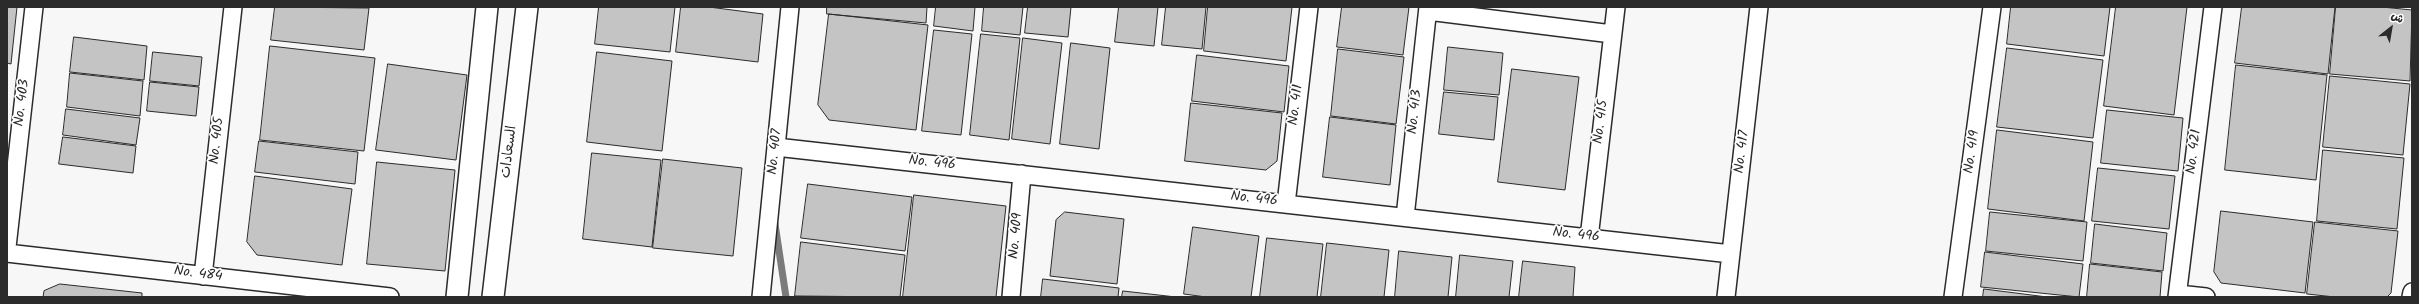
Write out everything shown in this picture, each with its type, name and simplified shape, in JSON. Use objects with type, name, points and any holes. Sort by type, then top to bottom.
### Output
[{"type":"street","name":"No. 403","points":[[7,247],[34,7]]},
{"type":"street","name":"No. 405","points":[[203,276],[232,7]]},
{"type":"street","points":[[457,297],[488,7]]},
{"type":"street","name":"السعادات","points":[[493,297],[527,7]]},
{"type":"street","name":"No. 407","points":[[761,297],[790,7]]},
{"type":"street","name":"No. 411","points":[[1286,204],[1309,7]]},
{"type":"street","name":"No. 415","points":[[1589,238],[1616,7]]},
{"type":"street","name":"No. 417","points":[[1726,297],[1759,7]]},
{"type":"street","name":"No. 419","points":[[1953,297],[1992,7]]},
{"type":"street","name":"No. 421","points":[[2178,295],[2213,7]]},
{"type":"street","points":[[1428,9],[1612,34]]},
{"type":"street","name":"No. 413","points":[[1405,217],[1428,9]]},
{"type":"street","name":"No. 496","points":[[776,147],[1731,254]]},
{"type":"street","name":"No. 409","points":[[1011,297],[1022,174]]},
{"type":"street","name":"No. 484","points":[[7,253],[390,297]]},
{"type":"street","points":[[2412,292],[2412,297]]},
{"type":"street","points":[[2178,295],[2206,297]]},
{"type":"building","points":[[7,7],[17,7],[11,64],[7,63]]},
{"type":"building","points":[[275,7],[369,8],[364,50],[271,40]]},
{"type":"building","points":[[599,7],[675,7],[670,52],[595,44]]},
{"type":"building","points":[[681,7],[709,7],[763,14],[758,62],[676,52]]},
{"type":"building","points":[[827,7],[927,7],[926,23],[827,14]]},
{"type":"building","points":[[936,7],[975,7],[973,31],[934,26]]},
{"type":"building","points":[[984,7],[1023,7],[1020,35],[982,31]]},
{"type":"building","points":[[1028,7],[1071,7],[1068,37],[1025,33]]},
{"type":"building","points":[[1119,7],[1158,7],[1154,46],[1115,42]]},
{"type":"building","points":[[1166,7],[1206,7],[1202,49],[1162,45]]},
{"type":"building","points":[[1208,7],[1292,7],[1286,61],[1204,51]]},
{"type":"building","points":[[1342,7],[1409,7],[1403,55],[1337,47]]},
{"type":"building","points":[[2011,7],[2110,7],[2104,56],[2007,44]]},
{"type":"building","points":[[2116,7],[2187,7],[2174,115],[2104,106]]},
{"type":"building","points":[[2242,7],[2335,7],[2328,74],[2235,63]]},
{"type":"building","points":[[2336,7],[2382,7],[2412,10],[2410,81],[2330,74]]},
{"type":"building","points":[[829,14],[928,25],[916,130],[829,120],[818,105]]},
{"type":"building","points":[[934,30],[972,34],[961,135],[922,131]]},
{"type":"building","points":[[981,34],[1020,38],[1009,140],[970,135]]},
{"type":"building","points":[[74,37],[147,46],[144,80],[70,72]]},
{"type":"building","points":[[1023,38],[1062,43],[1050,144],[1012,139]]},
{"type":"building","points":[[1071,43],[1110,48],[1099,149],[1060,144]]},
{"type":"building","points":[[270,46],[375,58],[364,151],[260,140]]},
{"type":"building","points":[[1448,47],[1503,53],[1499,95],[1444,90]]},
{"type":"building","points":[[2007,48],[2103,60],[2093,138],[1997,127]]},
{"type":"building","points":[[1338,49],[1404,57],[1396,124],[1331,116]]},
{"type":"building","points":[[153,52],[202,57],[199,86],[150,81]]},
{"type":"building","points":[[597,52],[672,61],[662,151],[587,142]]},
{"type":"building","points":[[1197,55],[1289,66],[1284,112],[1192,101]]},
{"type":"building","points":[[388,64],[467,75],[456,160],[376,150]]},
{"type":"building","points":[[2236,65],[2327,75],[2316,180],[2225,170]]},
{"type":"building","points":[[1512,69],[1579,77],[1565,190],[1498,182]]},
{"type":"building","points":[[70,73],[143,81],[140,116],[67,107]]},
{"type":"building","points":[[2330,76],[2410,84],[2403,155],[2323,147]]},
{"type":"building","points":[[150,82],[199,87],[196,116],[147,111]]},
{"type":"building","points":[[1444,92],[1498,97],[1494,140],[1439,134]]},
{"type":"building","points":[[1191,103],[1282,113],[1277,161],[1266,170],[1185,161]]},
{"type":"building","points":[[66,109],[140,118],[136,145],[63,135]]},
{"type":"building","points":[[2107,110],[2183,118],[2178,171],[2101,163]]},
{"type":"building","points":[[1330,117],[1396,125],[1390,185],[1323,177]]},
{"type":"building","points":[[1997,130],[2093,142],[2084,221],[1988,209]]},
{"type":"building","points":[[63,137],[136,146],[133,173],[59,164]]},
{"type":"building","points":[[259,141],[358,152],[355,184],[255,172]]},
{"type":"building","points":[[2323,150],[2404,158],[2397,229],[2317,221]]},
{"type":"building","points":[[592,153],[661,160],[652,247],[583,239]]},
{"type":"building","points":[[663,159],[742,168],[733,256],[653,248]]},
{"type":"building","points":[[377,162],[455,170],[445,271],[367,264]]},
{"type":"building","points":[[2098,168],[2175,176],[2169,229],[2092,221]]},
{"type":"building","points":[[255,176],[352,189],[342,265],[257,255],[247,242]]},
{"type":"building","points":[[808,184],[912,197],[905,251],[801,238]]},
{"type":"building","points":[[914,195],[1006,206],[996,297],[903,297]]},
{"type":"building","points":[[2221,211],[2313,222],[2305,293],[2221,283],[2214,272]]},
{"type":"building","points":[[1065,212],[1124,219],[1117,284],[1050,276],[1056,220]]},
{"type":"building","points":[[1990,212],[2087,222],[2083,261],[1986,251]]},
{"type":"building","points":[[2315,222],[2398,231],[2391,293],[2387,297],[2335,297],[2307,294]]},
{"type":"building","points":[[2095,224],[2167,233],[2163,271],[2091,263]]},
{"type":"building","points":[[1193,227],[1259,236],[1251,297],[1206,297],[1184,294]]},
{"type":"building","points":[[1267,238],[1323,244],[1317,297],[1260,297]]},
{"type":"building","points":[[801,242],[905,255],[900,297],[795,296]]},
{"type":"building","points":[[1327,243],[1389,250],[1384,297],[1321,297]]},
{"type":"building","points":[[1399,251],[1452,257],[1448,297],[1395,297]]},
{"type":"building","points":[[1985,252],[2083,264],[2079,297],[1981,287]]},
{"type":"building","points":[[1460,255],[1513,261],[1509,297],[1456,297]]},
{"type":"building","points":[[1523,261],[1575,267],[1573,297],[1519,297]]},
{"type":"building","points":[[2090,264],[2162,272],[2160,297],[2087,297]]},
{"type":"building","points":[[1043,279],[1119,288],[1118,297],[1041,297]]},
{"type":"building","points":[[60,284],[142,293],[142,297],[43,297],[44,291]]},
{"type":"building","points":[[1984,289],[2047,297],[1983,297]]},
{"type":"building","points":[[1123,291],[1176,297],[1122,297]]},
{"type":"waterway","points":[[775,224],[786,297]]}]
